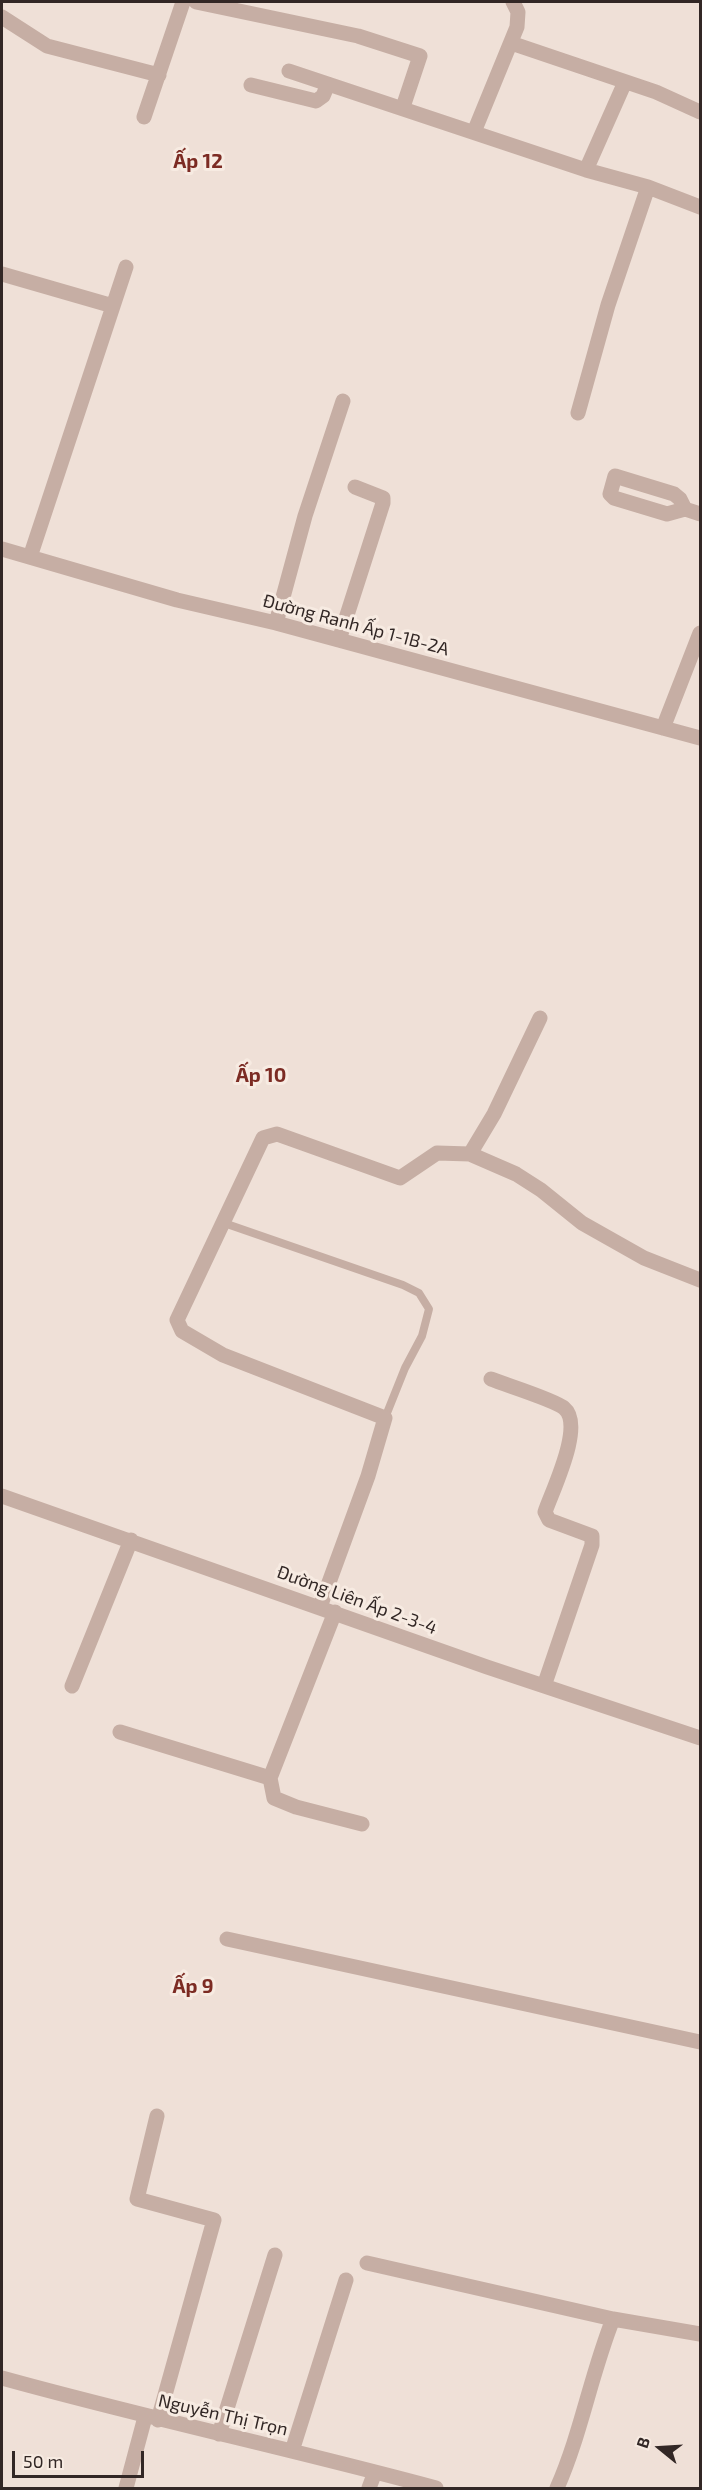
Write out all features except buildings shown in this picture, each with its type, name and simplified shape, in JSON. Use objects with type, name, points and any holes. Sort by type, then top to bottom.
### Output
[{"type":"street","points":[[144,117],[183,2]]},
{"type":"street","points":[[196,2],[358,36],[420,56],[403,107]]},
{"type":"street","points":[[474,132],[518,27],[518,12],[513,2]]},
{"type":"street","points":[[2,17],[47,46],[159,75]]},
{"type":"street","points":[[511,43],[625,82],[700,112]]},
{"type":"street","points":[[289,71],[403,107],[586,170],[648,187],[700,207]]},
{"type":"street","points":[[586,170],[625,82]]},
{"type":"street","points":[[251,85],[316,101],[323,96],[328,84]]},
{"type":"street","points":[[578,413],[608,305],[648,187]]},
{"type":"street","points":[[30,557],[126,267]]},
{"type":"street","points":[[2,274],[112,306]]},
{"type":"street","points":[[276,623],[305,516],[343,401]]},
{"type":"street","points":[[339,640],[383,503],[383,498],[379,494],[355,487]]},
{"type":"street","points":[[685,509],[700,514]]},
{"type":"street","name":"Đường Ranh Ấp 1-1B-2A","points":[[2,549],[177,600],[276,623],[700,738]]},
{"type":"street","points":[[663,728],[700,633]]},
{"type":"street","points":[[470,1154],[494,1114],[540,1018]]},
{"type":"street","points":[[320,1607],[368,1476],[385,1419],[224,1355],[182,1331],[177,1320],[263,1138],[277,1134],[400,1178],[437,1153],[470,1154],[516,1174],[541,1190],[582,1223],[644,1258],[700,1280]]},
{"type":"street","points":[[491,1379],[564,1408],[572,1418],[571,1439],[545,1512],[549,1520],[592,1536],[592,1545],[544,1686]]},
{"type":"street","name":"Đường Liên Ấp 2-3-4","points":[[2,1496],[544,1686],[700,1738]]},
{"type":"street","points":[[72,1686],[131,1540]]},
{"type":"street","points":[[335,1612],[270,1778],[274,1798],[296,1807],[362,1824]]},
{"type":"street","points":[[120,1732],[270,1778]]},
{"type":"street","points":[[227,1939],[700,2042]]},
{"type":"street","points":[[126,2488],[152,2419],[214,2220],[137,2199],[157,2116]]},
{"type":"street","points":[[219,2434],[275,2256]]},
{"type":"street","points":[[367,2263],[613,2319],[700,2334]]},
{"type":"street","points":[[292,2451],[346,2280]]},
{"type":"street","points":[[557,2488],[568,2464],[602,2347],[613,2319]]},
{"type":"street","name":"Nguyễn Thị Trọn","points":[[2,2379],[152,2419],[292,2451],[436,2488]]},
{"type":"street","points":[[369,2488],[375,2472]]},
{"type":"lane","points":[[224,1223],[403,1285],[424,1297],[429,1309],[422,1336],[405,1368],[385,1419]]},
{"type":"district","name":"Ấp 12","points":[[198,161]]},
{"type":"district","name":"Ấp 10","points":[[261,1075]]},
{"type":"district","name":"Ấp 9","points":[[193,1986]]}]
